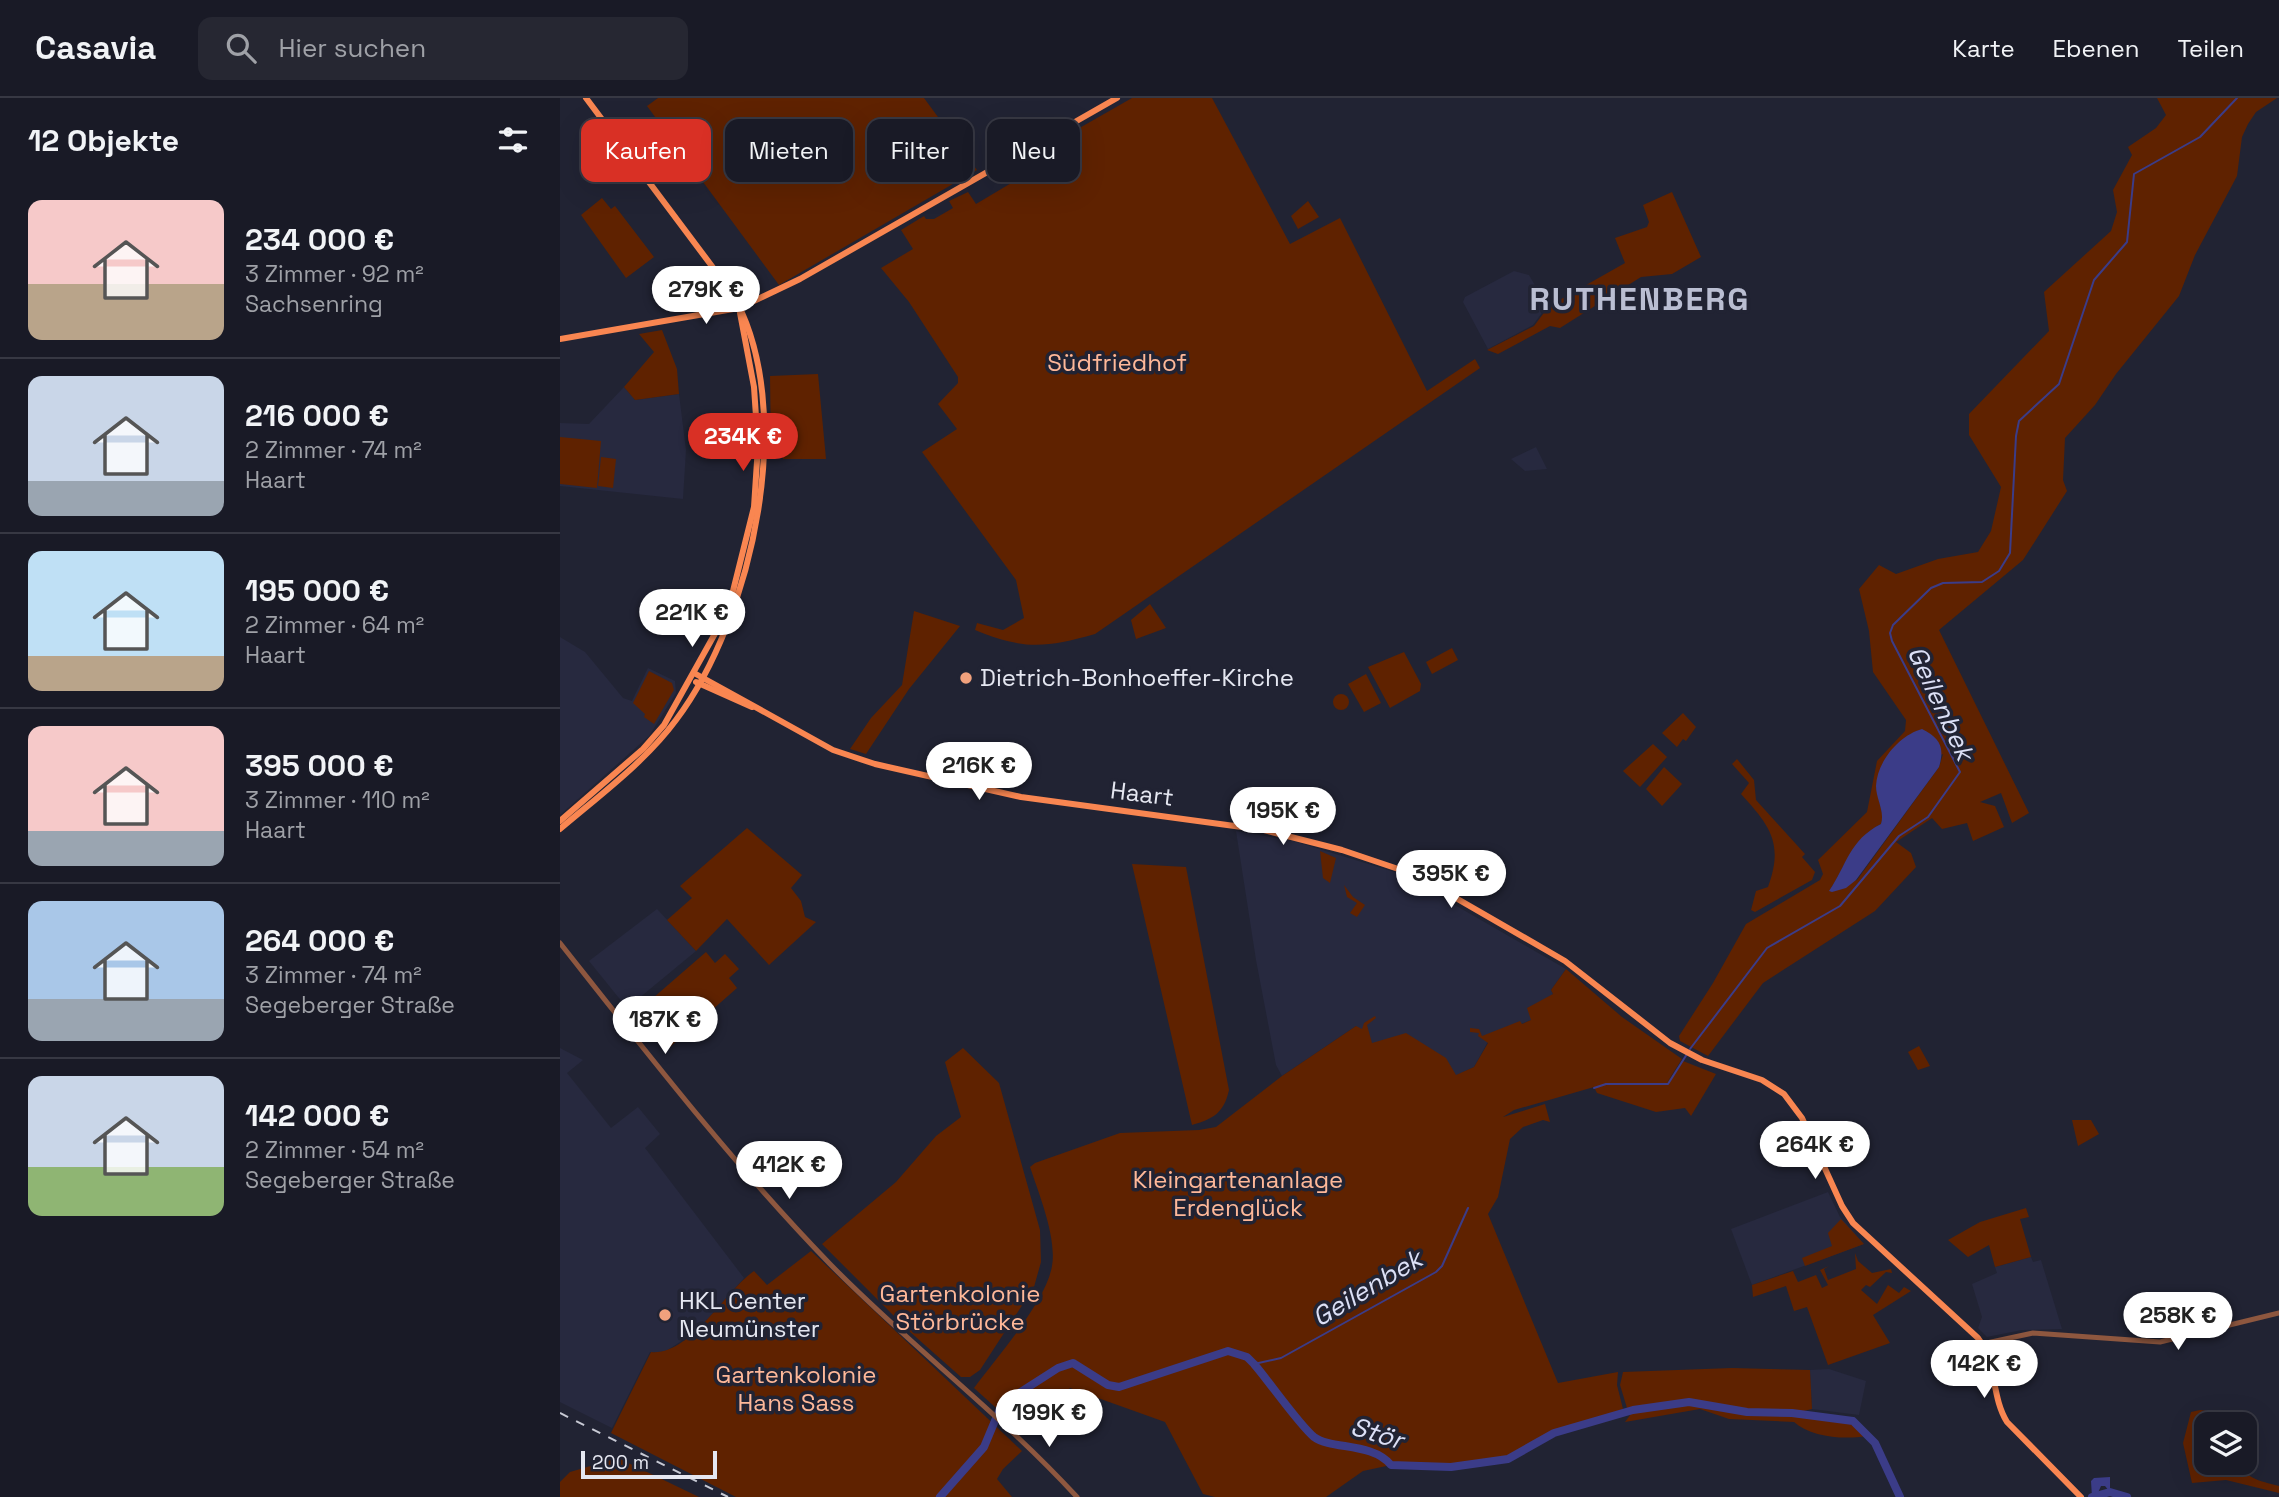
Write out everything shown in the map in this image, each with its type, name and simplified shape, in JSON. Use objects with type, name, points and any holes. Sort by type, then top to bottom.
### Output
[{"type":"main road","points":[[560,828],[651,749],[678,718],[692,695],[733,610],[746,571],[761,494],[763,432],[760,387],[748,324],[732,293],[586,98]]},
{"type":"main road","points":[[560,339],[739,308],[800,279],[1117,98]]},
{"type":"main road","points":[[560,821],[648,744],[664,725],[722,621],[732,595],[754,507],[757,424],[739,308]]},
{"type":"main road","name":"Haart","points":[[692,676],[833,750],[875,764],[1021,797],[1264,830],[1394,867],[1435,886],[1565,961],[1650,1029],[1690,1054],[1751,1075],[1784,1094],[1802,1118],[1842,1206],[1853,1223],[1982,1343]]},
{"type":"main road","name":"Haart","points":[[700,680],[719,695],[752,707]]},
{"type":"main road","points":[[692,695],[702,691],[719,695]]},
{"type":"main road","points":[[1982,1343],[2007,1422],[2081,1497]]},
{"type":"street","points":[[560,943],[694,1112],[796,1228],[863,1297],[1000,1421],[1077,1497]]},
{"type":"street","points":[[1982,1343],[2033,1333],[2160,1342],[2279,1313]]},
{"type":"shaded area","points":[[1514,271],[1529,275],[1547,306],[1533,325],[1488,349],[1463,302],[1465,297]]},
{"type":"shaded area","points":[[624,387],[635,400],[679,394],[686,450],[683,499],[560,486],[560,423],[589,424]]},
{"type":"shaded area","points":[[1536,447],[1547,469],[1525,471],[1511,459]]},
{"type":"shaded area","points":[[560,637],[585,652],[623,698],[632,701],[648,668],[675,681],[676,693],[649,736],[560,815]]},
{"type":"shaded area","points":[[1922,729],[1940,744],[1939,767],[1856,880],[1846,888],[1829,891],[1855,845],[1870,830],[1881,824],[1882,814],[1876,786],[1885,759],[1898,743]]},
{"type":"shaded area","points":[[1236,831],[1293,841],[1401,874],[1566,969],[1551,990],[1553,994],[1531,1020],[1491,1036],[1474,1067],[1455,1076],[1372,1043],[1356,1026],[1282,1076],[1276,1065],[1256,960]]},
{"type":"shaded area","points":[[657,909],[696,951],[627,1008],[589,961]]},
{"type":"shaded area","points":[[560,1048],[583,1060],[567,1073],[611,1128],[638,1107],[660,1134],[645,1148],[744,1278],[698,1330],[663,1353],[650,1352],[612,1428],[560,1402]]},
{"type":"shaded area","points":[[1828,1192],[1840,1217],[1864,1244],[1752,1285],[1731,1229]]},
{"type":"shaded area","points":[[2031,1257],[2033,1262],[2041,1260],[2062,1329],[2022,1330],[1987,1337],[1978,1328],[1982,1317],[1972,1284],[1997,1273],[1995,1267]]},
{"type":"shaded area","points":[[1829,1369],[1866,1381],[1859,1415],[1812,1409],[1810,1370]]},
{"type":"shaded area","points":[[2110,1477],[2110,1492],[2105,1486],[2101,1486],[2097,1495],[2092,1497],[2091,1481],[2094,1478]]},
{"type":"green space","points":[[658,98],[924,98],[939,119],[867,119],[867,182],[956,182],[779,285],[703,182],[711,182],[711,119],[657,119],[647,106]]},
{"type":"green space","name":"Südfriedhof","points":[[1132,98],[1212,98],[1290,244],[1340,218],[1427,391],[1475,359],[1480,368],[1095,634],[1048,644],[1021,644],[975,630],[977,623],[1003,630],[1024,618],[1016,580],[922,452],[957,429],[938,404],[958,383],[958,377],[909,302],[881,268],[913,249],[901,230],[924,216],[926,219],[934,219],[953,208],[949,201],[968,192],[976,204],[1013,182],[1080,182],[1080,128]]},
{"type":"green space","points":[[2157,98],[2277,98],[2256,112],[2248,124],[2242,137],[2237,176],[2195,255],[2179,296],[2116,374],[2095,405],[2065,438],[2063,480],[2067,491],[2023,560],[1939,630],[2029,813],[2012,823],[2001,793],[1980,802],[1995,806],[2004,827],[1973,841],[1967,823],[1942,829],[1932,818],[1896,842],[1911,853],[1916,867],[1875,911],[1763,983],[1708,1056],[1680,1041],[1679,1036],[1746,924],[1820,880],[1823,874],[1818,860],[1867,812],[1877,761],[1905,731],[1906,720],[1873,672],[1869,631],[1859,589],[1879,565],[1896,574],[1938,559],[1978,552],[1991,531],[2001,487],[1969,435],[1969,414],[2049,331],[2044,292],[2111,231],[2117,212],[2113,190],[2132,155],[2128,147],[2156,128],[2166,115]],"holes":[[[1943,754],[1939,767],[1857,880],[1830,890],[1863,837],[1881,824],[1883,817],[1876,786]]]},
{"type":"green space","points":[[1672,192],[1701,257],[1672,274],[1641,277],[1560,328],[1550,326],[1498,354],[1487,350],[1534,326],[1549,306],[1625,263],[1615,238],[1647,227],[1649,222],[1643,205]]},
{"type":"green space","points":[[602,198],[611,209],[615,206],[654,257],[626,278],[581,215]]},
{"type":"green space","points":[[1308,201],[1319,217],[1298,229],[1291,216]]},
{"type":"green space","points":[[662,330],[677,369],[679,394],[635,400],[624,387],[654,352],[639,334]]},
{"type":"green space","points":[[818,374],[826,459],[783,459],[782,455],[771,454],[770,376]]},
{"type":"green space","points":[[560,437],[601,441],[597,488],[560,484]]},
{"type":"green space","points":[[601,457],[616,459],[613,488],[598,486]]},
{"type":"green space","points":[[1150,604],[1166,628],[1136,639],[1131,620]]},
{"type":"green space","points":[[914,611],[960,626],[909,689],[866,754],[850,749],[871,718],[902,685]]},
{"type":"green space","points":[[1452,648],[1458,660],[1432,674],[1426,662]]},
{"type":"green space","points":[[1404,652],[1421,684],[1420,691],[1390,708],[1368,667]]},
{"type":"green space","points":[[649,671],[672,683],[674,690],[654,724],[644,717],[645,714],[633,703]]},
{"type":"green space","points":[[1366,674],[1381,703],[1364,712],[1348,684]]},
{"type":"green space","points":[[1341,694],[1347,696],[1347,708],[1341,710],[1335,708],[1333,702],[1335,696]]},
{"type":"green space","points":[[1683,713],[1696,727],[1686,741],[1683,739],[1677,747],[1662,733]]},
{"type":"green space","points":[[1653,744],[1667,757],[1640,787],[1623,771]]},
{"type":"green space","points":[[1737,759],[1754,780],[1756,800],[1805,854],[1802,857],[1815,872],[1812,880],[1755,912],[1751,910],[1756,891],[1768,887],[1773,872],[1774,847],[1767,826],[1741,794],[1749,783],[1732,764]]},
{"type":"green space","points":[[1664,767],[1682,784],[1662,806],[1646,789]]},
{"type":"green space","points":[[747,828],[802,875],[791,888],[801,901],[805,917],[816,922],[769,965],[727,919],[696,951],[667,920],[692,898],[680,886]]},
{"type":"green space","points":[[1320,851],[1336,858],[1330,883],[1323,878]]},
{"type":"green space","points":[[1132,864],[1186,867],[1229,1090],[1221,1110],[1192,1125]]},
{"type":"green space","points":[[1344,885],[1353,897],[1365,905],[1357,917],[1350,913],[1357,903],[1347,897]]},
{"type":"green space","points":[[706,952],[715,963],[725,954],[739,969],[729,978],[737,988],[670,1047],[638,1011]]},
{"type":"green space","name":"Kleingartenanlage Erdenglück","points":[[1566,969],[1622,1017],[1682,1059],[1666,1084],[1683,1061],[1716,1074],[1691,1116],[1685,1108],[1656,1112],[1597,1093],[1594,1087],[1514,1110],[1503,1117],[1545,1104],[1550,1122],[1543,1120],[1523,1127],[1510,1139],[1498,1197],[1488,1214],[1558,1383],[1618,1372],[1617,1385],[1623,1409],[1554,1433],[1508,1459],[1451,1467],[1391,1465],[1363,1471],[1326,1497],[1215,1497],[1203,1494],[1165,1422],[1070,1388],[1025,1434],[974,1388],[1030,1313],[1048,1280],[1052,1266],[1050,1229],[1030,1167],[1035,1163],[1120,1133],[1216,1127],[1282,1076],[1356,1026],[1362,1029],[1364,1023],[1375,1016],[1367,1025],[1372,1043],[1406,1033],[1446,1058],[1456,1075],[1474,1067],[1488,1043],[1478,1036],[1479,1033],[1470,1032],[1470,1028],[1479,1029],[1482,1036],[1520,1021],[1522,1024],[1531,1020],[1527,1008],[1553,994],[1551,990]]},
{"type":"green space","points":[[1919,1046],[1930,1066],[1918,1070],[1908,1052]]},
{"type":"green space","name":"Gartenkolonie Störbrücke","points":[[963,1048],[999,1083],[1040,1230],[1041,1262],[1034,1287],[980,1370],[970,1377],[961,1377],[909,1331],[822,1244],[896,1182],[936,1136],[961,1117],[945,1062]]},
{"type":"green space","points":[[2072,1120],[2091,1120],[2099,1134],[2078,1146]]},
{"type":"green space","points":[[2026,1208],[2029,1217],[2020,1219],[2031,1257],[1995,1267],[1989,1245],[1968,1257],[1948,1240],[1980,1222]]},
{"type":"green space","points":[[1841,1219],[1864,1244],[1805,1266],[1802,1258],[1832,1246],[1828,1233]]},
{"type":"green space","name":"Gartenkolonie Hans Sass","points":[[811,1251],[1022,1451],[1003,1469],[997,1479],[1012,1497],[736,1497],[611,1433],[651,1352],[665,1351],[693,1334],[754,1271],[767,1285]]},
{"type":"green space","points":[[1855,1253],[1858,1261],[1872,1273],[1891,1269],[1892,1273],[1886,1272],[1870,1287],[1866,1285],[1861,1290],[1877,1304],[1888,1285],[1899,1293],[1904,1287],[1911,1291],[1873,1315],[1890,1343],[1828,1365],[1807,1307],[1794,1311],[1786,1286],[1753,1297],[1752,1285],[1793,1271],[1798,1282],[1816,1275],[1822,1288],[1828,1285],[1820,1270],[1829,1266],[1824,1269],[1828,1280],[1856,1269]]},
{"type":"green space","points":[[1732,1368],[1810,1370],[1812,1409],[1795,1413],[1853,1421],[1866,1436],[1828,1436],[1809,1431],[1794,1422],[1729,1419],[1700,1409],[1625,1422],[1633,1411],[1627,1408],[1620,1385],[1623,1372]]},
{"type":"green space","points":[[2200,1410],[2215,1412],[2194,1412],[2194,1475],[2249,1475],[2279,1486],[2279,1493],[2226,1480],[2192,1483],[2183,1443],[2191,1412]]},
{"type":"green space","points":[[618,1458],[699,1497],[560,1497],[560,1482],[570,1472]]},
{"type":"waterway","name":"Geilenbek","points":[[1690,1049],[1767,948],[1840,906],[1899,836],[1928,817],[1960,772],[1892,641],[1890,633],[1893,625],[1931,588],[1943,583],[1982,582],[1999,571],[2010,553],[2019,421],[2059,384],[2094,280],[2127,242],[2134,174],[2200,137],[2237,98]]},
{"type":"waterway","name":"Geilenbek","points":[[1594,1088],[1606,1084],[1668,1084],[1687,1054]]},
{"type":"waterway","name":"Geilenbek","points":[[1254,1364],[1281,1358],[1436,1272],[1442,1266],[1468,1208]]},
{"type":"waterway","name":"Stör","points":[[940,1497],[984,1447],[1002,1404],[1058,1368],[1073,1363],[1108,1385],[1119,1387],[1228,1351],[1247,1357],[1314,1437],[1331,1444],[1363,1449],[1383,1458],[1391,1465],[1451,1467],[1508,1459],[1554,1433],[1633,1410],[1689,1402],[1747,1412],[1792,1413],[1853,1421],[1875,1443],[1900,1497]]},
{"type":"waterway","name":"Stör","points":[[2092,1497],[2110,1492],[2127,1497]]},
{"type":"railway","points":[[560,1413],[728,1497]]},
{"type":"place","name":"Dietrich-Bonhoeffer-Kirche","points":[[966,678]]},
{"type":"place","name":"HKL Center Neumünster","points":[[665,1315]]},
{"type":"district","name":"RUTHENBERG","points":[[1640,299]]}]
